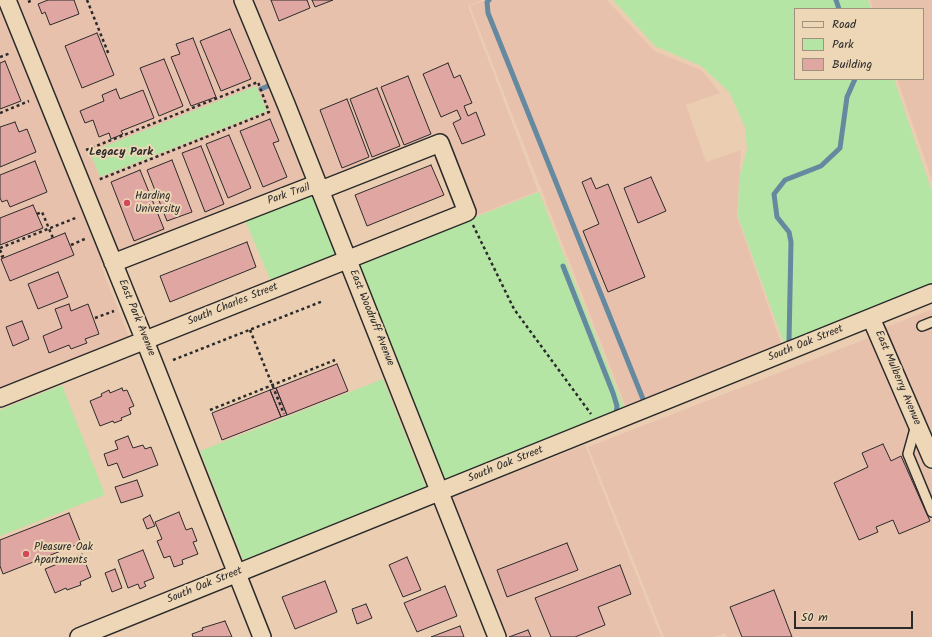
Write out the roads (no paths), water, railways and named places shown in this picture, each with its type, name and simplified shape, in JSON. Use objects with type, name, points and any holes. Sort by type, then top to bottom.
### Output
[{"type":"street","name":"East Park Avenue","points":[[6,0],[145,340],[262,637]]},
{"type":"street","name":"East Woodruff Avenue","points":[[243,0],[319,187],[497,637]]},
{"type":"street","name":"Park Trail","points":[[113,264],[310,186],[326,188],[440,143],[467,212]]},
{"type":"street","name":"South Charles Street","points":[[0,398],[467,212]]},
{"type":"street","name":"South Oak Street","points":[[79,637],[932,294]]},
{"type":"street","name":"East Mulberry Avenue","points":[[872,318],[932,459]]},
{"type":"lane","points":[[922,326],[932,322]]},
{"type":"lane","points":[[917,424],[908,454],[932,512]]},
{"type":"waterway","points":[[489,0],[487,2],[488,13],[643,399]]},
{"type":"waterway","points":[[836,0],[839,8]]},
{"type":"waterway","points":[[789,342],[791,242],[789,232],[777,217],[774,194],[785,180],[821,166],[840,148],[847,97],[855,80]]},
{"type":"waterway","points":[[261,89],[268,86]]},
{"type":"waterway","points":[[563,266],[613,393],[617,406],[616,414]]},
{"type":"place","name":"Harding University","points":[[127,203]]},
{"type":"place","name":"Pleasure Oak Apartments","points":[[26,554]]},
{"type":"district","name":"Legacy Park","points":[[121,153]]}]
